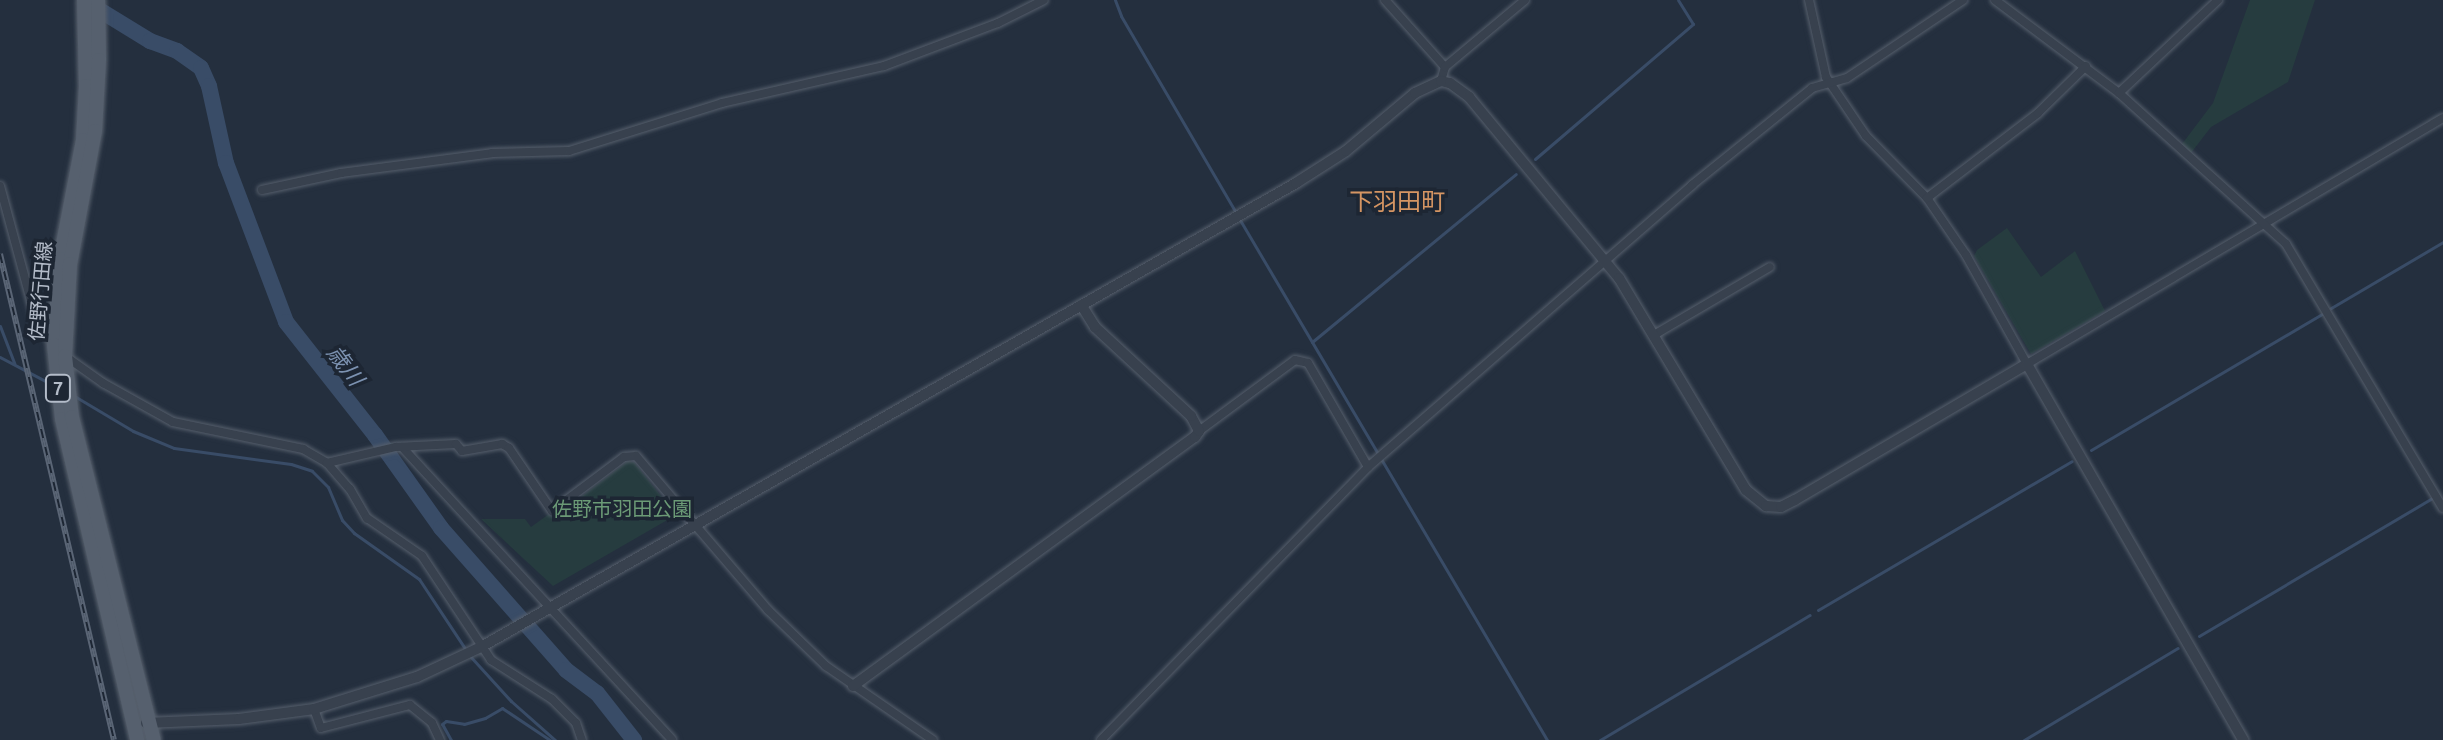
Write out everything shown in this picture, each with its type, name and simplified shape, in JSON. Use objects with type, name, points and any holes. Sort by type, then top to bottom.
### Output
[{"type":"main road","name":"佐野行田線","points":[[84,0],[83,140],[60,259],[54,345],[62,419],[137,740]]},
{"type":"main road","name":"佐野行田線","points":[[98,0],[95,131],[70,264],[65,356],[72,417],[93,508],[154,740]]},
{"type":"street","points":[[262,190],[341,173],[492,153],[569,151],[725,102],[884,66],[998,23],[1044,0]]},
{"type":"street","points":[[1385,0],[1445,67]]},
{"type":"street","points":[[1441,81],[1445,67],[1525,0]]},
{"type":"street","points":[[1809,0],[1831,84],[1866,136],[1927,198],[1966,255],[2243,740]]},
{"type":"street","points":[[1101,740],[1372,464],[1750,135],[1812,88],[1847,78],[1963,0]]},
{"type":"street","points":[[1995,0],[2119,93],[2264,223],[2294,255],[2443,508]]},
{"type":"street","points":[[2119,93],[2218,0]]},
{"type":"street","points":[[1927,198],[2038,113],[2086,66]]},
{"type":"street","points":[[134,724],[239,719],[314,709],[417,677],[483,646],[1335,159],[1415,93],[1441,81],[1450,83],[1469,97],[1605,260],[1654,335],[1746,490],[1766,506],[1781,507],[2443,118]]},
{"type":"street","points":[[0,186],[36,319],[65,356],[103,383],[173,422],[303,449],[327,463],[350,489],[367,518],[422,556],[491,660],[552,699],[576,723],[582,740]]},
{"type":"street","points":[[1654,335],[1770,267]]},
{"type":"street","points":[[1081,305],[1095,327],[1191,416],[1199,431]]},
{"type":"street","points":[[853,686],[1189,443],[1199,431],[1295,360],[1308,363],[1372,464]]},
{"type":"street","points":[[327,463],[399,447],[456,444],[462,451],[502,444],[509,448],[552,511],[633,454],[768,610],[853,686],[933,740]]},
{"type":"street","points":[[399,447],[672,740]]},
{"type":"street","points":[[314,709],[321,728],[410,705],[432,723],[440,740]]},
{"type":"green space","points":[[2250,0],[2315,0],[2288,82],[2211,127],[2191,153],[2182,144],[2213,103]]},
{"type":"green space","points":[[2007,228],[2041,277],[2075,251],[2105,311],[2031,354],[1974,256],[1977,250]]},
{"type":"green space","name":"佐野市羽田公園","points":[[628,461],[634,462],[676,515],[553,586],[481,519],[525,519],[531,527],[549,514],[553,518]]},
{"type":"waterway","points":[[1115,0],[1121,16],[1236,213]]},
{"type":"waterway","points":[[1535,159],[1693,24],[1678,0]]},
{"type":"waterway","name":"歳川","points":[[88,3],[150,41],[177,51],[201,68],[209,86],[226,163],[286,322],[375,435],[441,528],[566,670],[597,693],[634,740]]},
{"type":"waterway","points":[[1312,342],[1516,174]]},
{"type":"waterway","points":[[1240,220],[1547,740]]},
{"type":"waterway","points":[[2331,308],[2443,242]]},
{"type":"waterway","points":[[2091,450],[2324,313]]},
{"type":"waterway","points":[[0,326],[14,363]]},
{"type":"waterway","points":[[0,357],[51,384]]},
{"type":"waterway","points":[[76,397],[133,431],[174,448],[291,464],[312,471],[328,487],[342,520],[354,533],[419,579],[466,650]]},
{"type":"waterway","points":[[1818,610],[2072,461]]},
{"type":"waterway","points":[[2199,636],[2432,498]]},
{"type":"waterway","points":[[1600,740],[1810,615]]},
{"type":"waterway","points":[[2024,740],[2178,648]]},
{"type":"waterway","points":[[470,656],[511,701],[555,740]]},
{"type":"waterway","points":[[451,740],[442,724],[446,721],[464,724],[485,718],[502,708],[550,740]]},
{"type":"railway","points":[[0,254],[114,740]]},
{"type":"district","name":"下羽田町","points":[[1397,202]]}]
